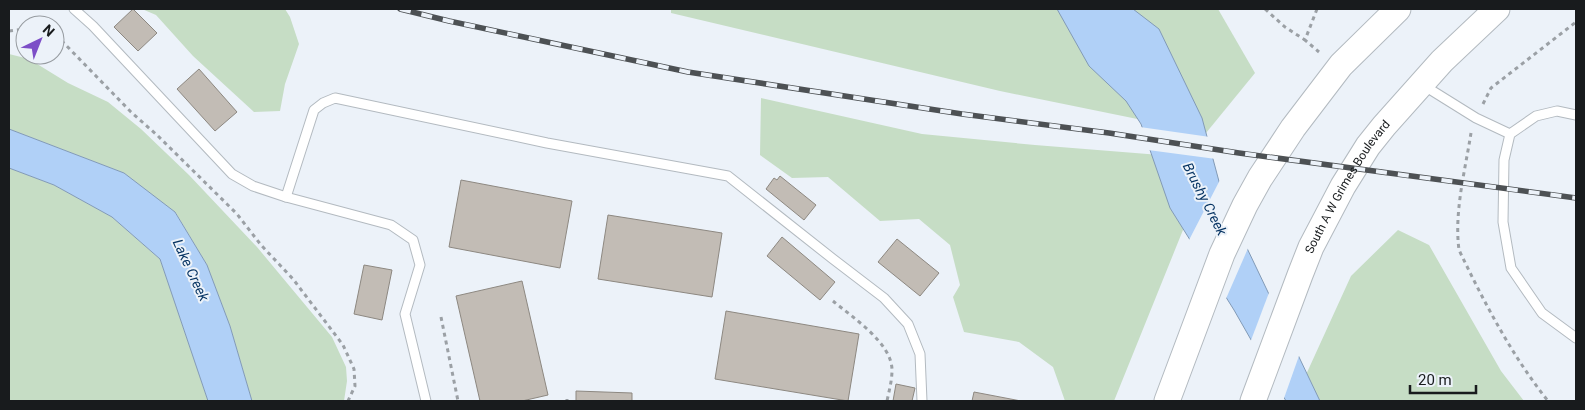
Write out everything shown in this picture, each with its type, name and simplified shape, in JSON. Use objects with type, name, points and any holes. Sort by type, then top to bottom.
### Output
[{"type":"main road","points":[[1169,396],[1222,254],[1260,178],[1293,128],[1341,65],[1398,9]]},
{"type":"main road","name":"South A W Grimes Boulevard","points":[[1253,401],[1311,247],[1343,186],[1384,126],[1442,61],[1497,9]]},
{"type":"lane","points":[[74,9],[93,26],[232,174],[253,186],[286,197],[391,225],[413,240],[420,265],[405,314],[426,401]]},
{"type":"lane","points":[[1421,84],[1476,118],[1510,134]]},
{"type":"lane","points":[[286,197],[314,110],[323,103],[336,98],[547,143],[728,176],[884,298],[908,324],[920,354],[922,401]]},
{"type":"lane","points":[[1576,114],[1557,111],[1536,116],[1510,134],[1504,160],[1503,222],[1511,268],[1542,313],[1576,338]]},
{"type":"path","points":[[1265,9],[1285,27],[1319,52]]},
{"type":"path","points":[[1305,40],[1317,9]]},
{"type":"path","points":[[1484,103],[1491,88],[1576,22]]},
{"type":"path","points":[[65,44],[131,112],[237,214],[293,279],[343,345],[354,369],[355,386],[348,401]]},
{"type":"path","points":[[1473,126],[1459,209],[1457,233],[1459,250],[1516,358],[1548,401]]},
{"type":"path","points":[[833,301],[880,341],[892,369],[887,401]]},
{"type":"path","points":[[441,317],[458,401]]},
{"type":"green space","points":[[142,9],[285,9],[290,17],[299,44],[285,84],[280,111],[254,112],[193,56],[156,15]]},
{"type":"green space","points":[[671,9],[1218,9],[1255,73],[1206,133],[1000,91],[671,13]]},
{"type":"green space","points":[[9,54],[15,56],[15,65],[39,65],[68,83],[108,102],[141,129],[189,175],[257,247],[332,337],[346,367],[347,381],[344,401],[252,401],[230,326],[207,265],[176,213],[124,173],[9,129]]},
{"type":"green space","points":[[761,98],[922,134],[1160,155],[1185,225],[1114,401],[1065,401],[1053,367],[1019,342],[964,332],[953,297],[960,285],[950,245],[919,219],[880,221],[828,177],[792,178],[760,155]]},
{"type":"green space","points":[[9,168],[54,185],[112,217],[160,259],[208,401],[9,401]]},
{"type":"green space","points":[[1398,230],[1429,245],[1501,371],[1524,401],[1294,401],[1351,276]]},
{"type":"water","name":"Brushy Creek","points":[[1057,9],[1133,9],[1159,29],[1202,118],[1224,200],[1320,401],[1286,401],[1234,310],[1170,208],[1141,124],[1126,101],[1089,66]]},
{"type":"water","name":"Lake Creek","points":[[9,129],[124,173],[175,212],[207,265],[230,326],[252,401],[208,401],[160,259],[112,217],[54,185],[9,168]]},
{"type":"pier","points":[[1140,127],[1210,137],[1216,159],[1148,150]]},
{"type":"pier","points":[[1221,178],[1226,199],[1249,246],[1225,301],[1188,242]]},
{"type":"pier","points":[[1270,290],[1300,353],[1283,401],[1250,343]]},
{"type":"building","points":[[133,9],[157,33],[138,51],[114,27]]},
{"type":"building","points":[[199,69],[237,112],[215,131],[177,89]]},
{"type":"building","points":[[780,176],[816,205],[804,220],[766,189],[774,178],[777,180]]},
{"type":"building","points":[[461,180],[572,201],[560,268],[449,247]]},
{"type":"building","points":[[608,215],[722,233],[712,297],[598,279]]},
{"type":"building","points":[[782,237],[835,282],[820,300],[767,256]]},
{"type":"building","points":[[897,239],[939,273],[920,296],[878,262]]},
{"type":"building","points":[[364,265],[392,270],[382,320],[354,314]]},
{"type":"building","points":[[522,281],[548,395],[522,401],[480,401],[456,296]]},
{"type":"building","points":[[726,311],[859,334],[848,401],[715,379]]},
{"type":"building","points":[[896,384],[915,388],[912,401],[893,401]]},
{"type":"building","points":[[576,391],[632,393],[632,401],[576,401]]},
{"type":"building","points":[[974,392],[1021,401],[972,401]]},
{"type":"railway","points":[[400,9],[688,72],[962,114],[1576,198]]}]
